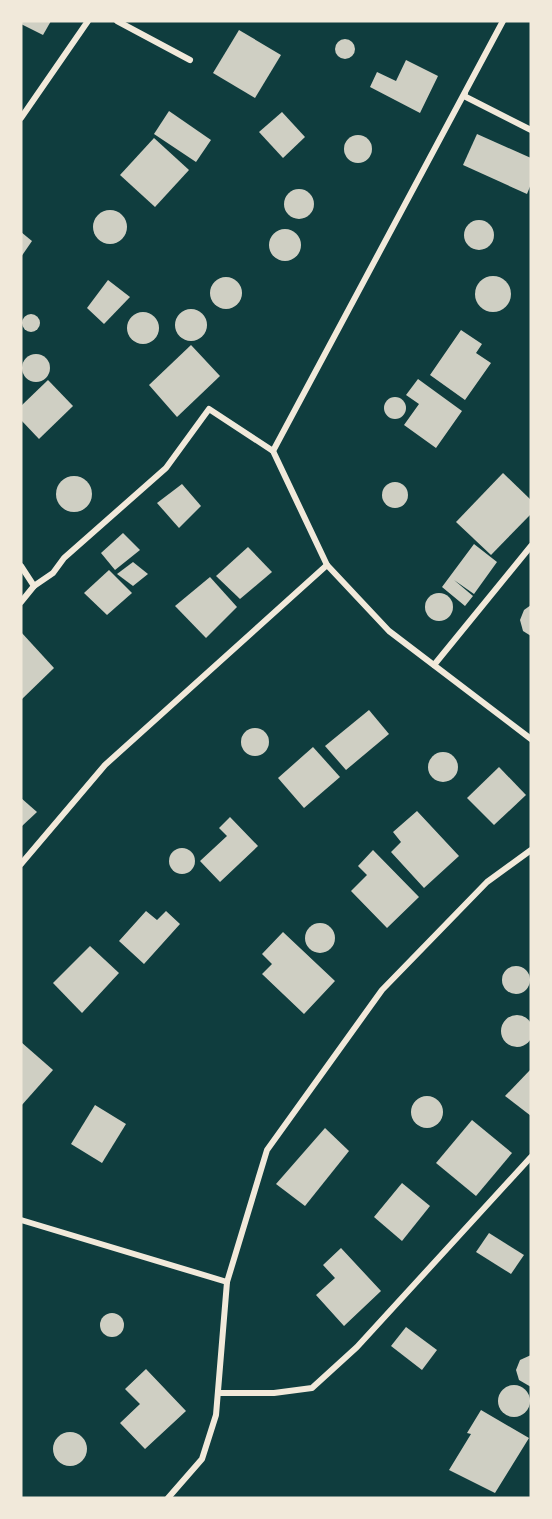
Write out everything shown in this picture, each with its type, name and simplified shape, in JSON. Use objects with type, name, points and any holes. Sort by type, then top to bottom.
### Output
[{"type":"street","points":[[21,118],[88,21]]},
{"type":"street","points":[[117,21],[190,60]]},
{"type":"street","points":[[273,451],[503,21],[464,96],[531,130]]},
{"type":"street","points":[[21,602],[34,586],[53,573],[64,558],[166,468],[209,409],[273,451],[327,565],[389,631],[531,739]]},
{"type":"street","points":[[434,665],[531,546]]},
{"type":"street","points":[[21,864],[105,765],[327,565]]},
{"type":"street","points":[[21,566],[34,586]]},
{"type":"street","points":[[168,1498],[202,1459],[216,1415],[227,1282],[267,1150],[382,990],[487,882],[531,850]]},
{"type":"street","points":[[218,1393],[274,1393],[312,1388],[357,1347],[531,1157]]},
{"type":"street","points":[[21,1220],[227,1282]]},
{"type":"building","points":[[21,21],[51,21],[43,35],[21,24]]},
{"type":"building","points":[[239,30],[281,55],[255,98],[213,73]]},
{"type":"building","points":[[345,39],[352,42],[355,49],[352,56],[345,59],[338,56],[335,49],[338,42]]},
{"type":"building","points":[[406,60],[438,76],[420,113],[370,87],[377,72],[396,81]]},
{"type":"building","points":[[169,111],[211,140],[196,162],[154,134]]},
{"type":"building","points":[[282,112],[305,137],[283,158],[259,132]]},
{"type":"building","points":[[477,134],[531,158],[531,184],[527,194],[463,165]]},
{"type":"building","points":[[358,135],[368,139],[372,149],[368,159],[358,163],[348,159],[344,149],[348,139]]},
{"type":"building","points":[[154,138],[189,170],[155,207],[120,175]]},
{"type":"building","points":[[299,189],[310,193],[314,204],[310,215],[299,219],[288,215],[284,204],[288,193]]},
{"type":"building","points":[[110,210],[122,215],[127,227],[122,239],[110,244],[98,239],[93,227],[98,215]]},
{"type":"building","points":[[479,220],[490,224],[494,235],[490,246],[479,250],[468,246],[464,235],[468,224]]},
{"type":"building","points":[[285,229],[296,234],[301,245],[296,256],[285,261],[274,256],[269,245],[274,234]]},
{"type":"building","points":[[21,232],[32,241],[21,257]]},
{"type":"building","points":[[493,276],[505,282],[511,294],[505,306],[493,312],[481,306],[475,294],[481,282]]},
{"type":"building","points":[[226,277],[238,281],[242,293],[238,305],[226,309],[214,305],[210,293],[214,281]]},
{"type":"building","points":[[108,280],[130,297],[104,324],[87,308]]},
{"type":"building","points":[[191,309],[202,314],[207,325],[202,336],[191,341],[180,336],[175,325],[180,314]]},
{"type":"building","points":[[143,312],[154,317],[159,328],[154,339],[143,344],[132,339],[127,328],[132,317]]},
{"type":"building","points":[[31,314],[37,317],[40,323],[37,329],[31,332],[25,329],[22,323],[25,317]]},
{"type":"building","points":[[461,330],[482,344],[476,353],[491,363],[465,400],[430,375]]},
{"type":"building","points":[[191,345],[220,376],[177,417],[149,385]]},
{"type":"building","points":[[36,354],[46,358],[50,368],[46,378],[36,382],[26,378],[22,368],[26,358]]},
{"type":"building","points":[[418,379],[462,411],[436,448],[404,425],[419,404],[406,395]]},
{"type":"building","points":[[48,380],[73,406],[39,439],[21,420],[21,406]]},
{"type":"building","points":[[395,397],[403,400],[406,408],[403,416],[395,419],[387,416],[384,408],[387,400]]},
{"type":"building","points":[[503,473],[531,500],[531,514],[491,555],[456,522]]},
{"type":"building","points":[[74,476],[86,482],[92,494],[86,506],[74,512],[62,506],[56,494],[62,482]]},
{"type":"building","points":[[395,482],[404,486],[408,495],[404,504],[395,508],[386,504],[382,495],[386,486]]},
{"type":"building","points":[[182,484],[201,506],[179,528],[157,503]]},
{"type":"building","points":[[123,533],[140,550],[115,570],[101,553]]},
{"type":"building","points":[[474,544],[497,562],[474,594],[454,580],[473,596],[465,606],[442,587]]},
{"type":"building","points":[[248,547],[272,572],[240,599],[216,576]]},
{"type":"building","points":[[133,562],[148,574],[133,586],[117,574]]},
{"type":"building","points":[[109,570],[132,593],[107,615],[84,593]]},
{"type":"building","points":[[210,577],[237,607],[206,638],[175,606]]},
{"type":"building","points":[[439,593],[449,597],[453,607],[449,617],[439,621],[429,617],[425,607],[429,597]]},
{"type":"building","points":[[531,605],[531,636],[523,631],[520,620],[524,610]]},
{"type":"building","points":[[21,632],[54,668],[21,700]]},
{"type":"building","points":[[369,710],[389,734],[346,770],[325,746]]},
{"type":"building","points":[[255,728],[265,732],[269,742],[265,752],[255,756],[245,752],[241,742],[245,732]]},
{"type":"building","points":[[313,747],[340,777],[304,808],[278,778]]},
{"type":"building","points":[[443,752],[449,753],[457,761],[457,773],[449,781],[443,782],[437,781],[429,773],[428,767],[429,761],[437,753]]},
{"type":"building","points":[[499,767],[526,795],[494,825],[467,798]]},
{"type":"building","points":[[21,798],[37,812],[21,827]]},
{"type":"building","points":[[417,811],[459,856],[424,888],[391,852],[401,842],[393,832]]},
{"type":"building","points":[[230,817],[258,846],[220,882],[200,861],[227,836],[219,828]]},
{"type":"building","points":[[182,848],[191,852],[195,861],[191,870],[182,874],[173,870],[169,861],[173,852]]},
{"type":"building","points":[[373,850],[419,897],[387,928],[351,891],[367,875],[358,866]]},
{"type":"building","points":[[146,911],[157,920],[166,911],[180,924],[144,964],[119,941]]},
{"type":"building","points":[[320,923],[331,927],[335,938],[331,949],[320,953],[309,949],[305,938],[309,927]]},
{"type":"building","points":[[283,932],[335,981],[304,1014],[262,974],[272,964],[262,954]]},
{"type":"building","points":[[90,946],[119,973],[82,1013],[53,983]]},
{"type":"building","points":[[516,966],[526,970],[530,980],[526,990],[516,994],[506,990],[502,980],[506,970]]},
{"type":"building","points":[[517,1015],[528,1020],[533,1031],[528,1042],[517,1047],[506,1042],[501,1031],[506,1020]]},
{"type":"building","points":[[21,1042],[53,1070],[21,1106]]},
{"type":"building","points":[[531,1069],[531,1116],[505,1096]]},
{"type":"building","points":[[427,1096],[439,1100],[443,1112],[439,1124],[427,1128],[415,1124],[411,1112],[415,1100]]},
{"type":"building","points":[[95,1105],[126,1124],[102,1163],[71,1144]]},
{"type":"building","points":[[472,1120],[512,1153],[476,1196],[436,1163]]},
{"type":"building","points":[[325,1128],[349,1151],[305,1206],[276,1184]]},
{"type":"building","points":[[402,1183],[430,1206],[402,1241],[374,1217]]},
{"type":"building","points":[[489,1233],[524,1255],[511,1274],[476,1252]]},
{"type":"building","points":[[341,1248],[381,1291],[344,1326],[316,1295],[335,1278],[323,1265]]},
{"type":"building","points":[[107,1313],[117,1313],[124,1320],[124,1330],[117,1337],[107,1337],[100,1330],[100,1320]]},
{"type":"building","points":[[406,1327],[437,1350],[422,1370],[391,1346]]},
{"type":"building","points":[[531,1355],[531,1387],[519,1380],[516,1370],[520,1360]]},
{"type":"building","points":[[146,1369],[186,1411],[145,1449],[120,1423],[140,1404],[125,1389]]},
{"type":"building","points":[[514,1385],[525,1390],[530,1401],[525,1412],[514,1417],[503,1412],[498,1401],[503,1390]]},
{"type":"building","points":[[481,1410],[529,1438],[495,1493],[449,1470],[471,1434],[467,1433]]},
{"type":"building","points":[[70,1432],[82,1437],[87,1449],[82,1461],[70,1466],[58,1461],[53,1449],[58,1437]]}]
